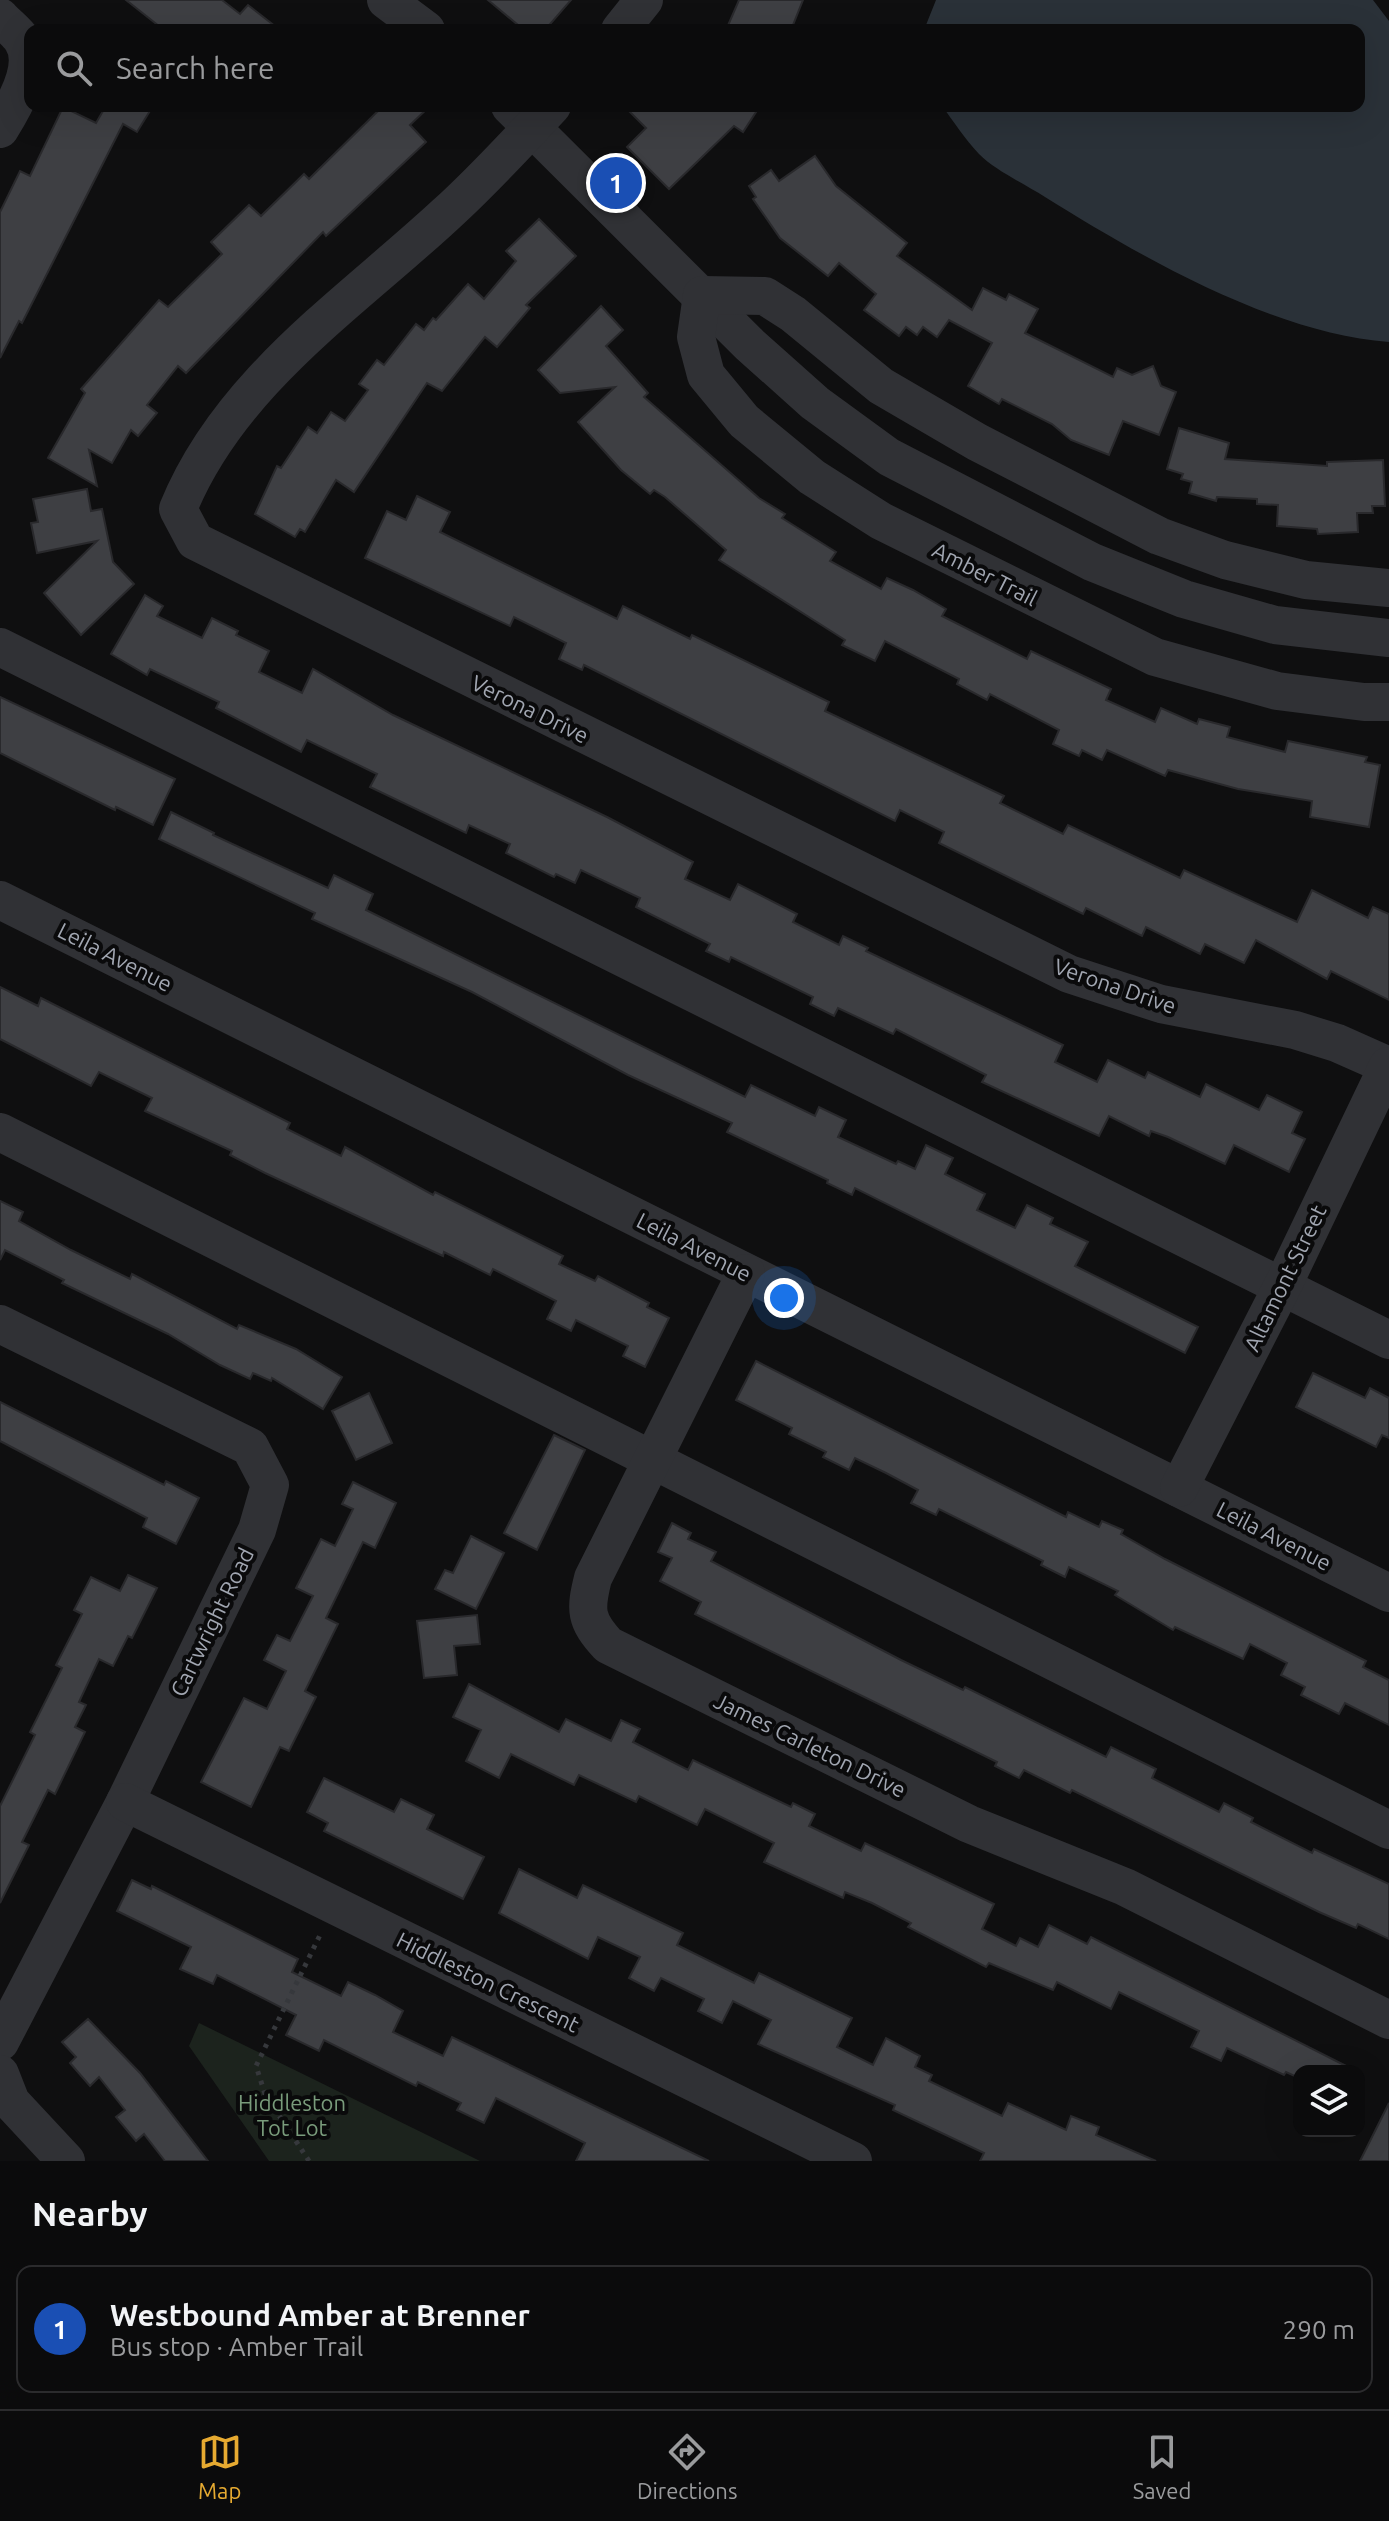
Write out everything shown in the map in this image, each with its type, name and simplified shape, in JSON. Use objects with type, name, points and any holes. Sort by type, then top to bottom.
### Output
[{"type":"street","points":[[13,0],[0,15],[24,43]]},
{"type":"street","points":[[386,0],[418,24]]},
{"type":"street","points":[[625,24],[644,0]]},
{"type":"street","points":[[0,129],[21,89],[24,76]]},
{"type":"street","points":[[531,113],[702,295],[815,403],[889,457],[1092,562],[1184,599],[1275,625],[1389,638]]},
{"type":"street","name":"Verona Drive","points":[[531,113],[446,214],[312,330],[234,413],[193,471],[178,509],[195,541],[1069,974],[1161,1004],[1295,1030],[1337,1043],[1388,1066]]},
{"type":"street","points":[[702,295],[765,296],[793,314],[881,386],[977,442],[1159,536],[1225,560],[1306,580],[1389,588]]},
{"type":"street","name":"Amber Trail","points":[[702,295],[696,337],[706,375],[744,421],[812,477],[881,521],[1155,657],[1277,691],[1364,702],[1389,702]]},
{"type":"street","points":[[0,647],[1389,1340]]},
{"type":"street","name":"Leila Avenue","points":[[0,900],[1389,1593]]},
{"type":"street","name":"Altamont Street","points":[[1179,1488],[1282,1287],[1388,1066]]},
{"type":"street","points":[[0,1132],[1389,1830]]},
{"type":"street","name":"James Carleton Drive","points":[[746,1273],[593,1578],[586,1605],[592,1627],[608,1645],[969,1824],[1125,1887],[1389,2020]]},
{"type":"street","name":"Cartwright Road","points":[[0,1324],[250,1447],[270,1485],[257,1530],[125,1802],[0,2042]]},
{"type":"street","name":"Hiddleston Crescent","points":[[125,1802],[853,2161]]},
{"type":"street","points":[[0,2074],[11,2102],[66,2161]]},
{"type":"path","points":[[309,2161],[265,2094],[256,2066],[335,1907]]},
{"type":"green space","name":"Hiddleston Tot Lot","points":[[199,2023],[480,2161],[269,2161],[189,2046]]},
{"type":"shaded area","points":[[936,0],[1373,0],[1389,21],[1389,342],[1345,336],[1300,324],[1210,289],[1166,267],[994,166],[974,148],[947,112],[1365,112],[1365,24],[926,24]]},
{"type":"building","points":[[126,0],[222,0],[240,14],[248,5],[272,24],[156,24]]},
{"type":"building","points":[[488,0],[571,0],[550,24],[517,24]]},
{"type":"building","points":[[739,0],[803,0],[793,24],[729,24]]},
{"type":"building","points":[[61,112],[73,112],[96,123],[102,112],[149,112],[137,132],[123,124],[22,323],[19,321],[0,358],[0,212],[20,171],[30,176]]},
{"type":"building","points":[[377,112],[424,112],[410,125],[426,142],[326,236],[323,232],[186,373],[178,366],[147,405],[157,413],[138,436],[131,430],[112,463],[89,450],[97,486],[48,458],[85,393],[81,389],[159,300],[168,307],[222,254],[211,242],[249,205],[261,216],[304,174],[309,179]]},
{"type":"building","points":[[630,112],[756,112],[743,132],[734,126],[669,189],[627,147],[646,128]]},
{"type":"building","points":[[815,156],[836,186],[907,243],[897,256],[972,310],[983,288],[1006,300],[1009,294],[1038,309],[1025,333],[1113,377],[1117,368],[1132,375],[1153,366],[1161,386],[1176,392],[1159,435],[1123,421],[1109,455],[1071,440],[1052,424],[1002,399],[999,404],[968,386],[992,343],[949,320],[937,337],[923,327],[917,335],[906,327],[899,336],[864,310],[876,294],[839,263],[828,276],[780,238],[753,199],[756,197],[749,186],[771,170],[779,181]]},
{"type":"building","points":[[539,219],[576,256],[526,305],[530,308],[497,347],[485,337],[442,391],[427,383],[354,492],[336,480],[305,532],[300,529],[295,537],[255,514],[277,466],[281,468],[308,427],[317,433],[331,412],[345,421],[368,390],[359,384],[377,360],[384,365],[416,324],[424,330],[468,284],[484,299],[516,261],[506,251]]},
{"type":"building","points":[[601,306],[623,330],[606,346],[648,393],[644,397],[759,498],[785,514],[782,518],[836,552],[830,561],[881,589],[887,578],[913,590],[946,609],[942,616],[1027,659],[1031,651],[1111,689],[1106,700],[1155,722],[1161,708],[1197,724],[1199,719],[1230,727],[1227,737],[1285,752],[1288,741],[1367,757],[1365,762],[1380,765],[1369,827],[1310,817],[1312,801],[1238,789],[1168,770],[1165,776],[1107,750],[1102,760],[1082,750],[1079,756],[1053,744],[1059,730],[990,694],[987,700],[957,684],[959,679],[885,641],[875,661],[842,645],[845,640],[719,560],[726,550],[665,497],[654,490],[650,494],[621,470],[578,422],[615,387],[560,393],[538,370]]},
{"type":"building","points":[[1179,428],[1229,443],[1225,459],[1327,466],[1327,462],[1383,460],[1385,506],[1372,506],[1373,513],[1357,513],[1358,532],[1318,534],[1317,529],[1277,526],[1278,505],[1257,504],[1257,499],[1217,497],[1216,501],[1189,493],[1192,482],[1181,479],[1183,474],[1167,469]]},
{"type":"building","points":[[87,489],[91,511],[102,509],[113,562],[134,584],[81,635],[44,593],[97,541],[37,553],[31,523],[38,522],[33,499]]},
{"type":"building","points":[[417,496],[450,512],[440,532],[617,619],[623,606],[690,639],[692,635],[829,702],[825,711],[1004,796],[1000,803],[1063,834],[1068,825],[1180,878],[1184,870],[1297,922],[1312,890],[1368,918],[1373,907],[1389,914],[1389,1000],[1331,971],[1327,979],[1256,940],[1244,963],[1205,944],[1200,954],[1146,927],[1142,936],[1086,908],[1083,914],[939,843],[944,832],[900,810],[895,821],[584,665],[582,670],[559,659],[566,643],[514,617],[510,626],[365,558],[387,511],[406,520]]},
{"type":"building","points":[[145,595],[163,606],[157,616],[202,638],[212,618],[238,631],[236,635],[269,651],[259,672],[302,693],[313,669],[393,715],[607,817],[693,862],[685,879],[730,900],[738,884],[797,914],[793,922],[839,945],[843,936],[868,948],[866,951],[1063,1045],[1055,1062],[1097,1082],[1108,1060],[1145,1078],[1148,1072],[1200,1097],[1206,1084],[1259,1110],[1267,1095],[1302,1112],[1292,1133],[1305,1139],[1289,1172],[1234,1145],[1225,1164],[1168,1137],[1151,1131],[1149,1136],[1109,1116],[1099,1136],[982,1082],[986,1075],[896,1029],[893,1034],[838,1008],[834,1016],[810,1004],[813,997],[731,957],[729,962],[706,951],[710,944],[636,907],[640,898],[581,870],[575,883],[556,874],[554,877],[506,853],[510,844],[469,825],[466,833],[370,787],[377,774],[307,740],[301,752],[216,708],[219,702],[150,669],[147,675],[111,654]]},
{"type":"building","points":[[0,697],[175,779],[153,825],[116,807],[115,810],[0,753]]},
{"type":"building","points":[[171,812],[213,835],[328,888],[334,875],[373,894],[366,910],[745,1097],[751,1085],[815,1116],[819,1107],[846,1120],[838,1137],[896,1164],[898,1161],[915,1169],[926,1145],[953,1158],[945,1174],[985,1194],[977,1210],[1015,1228],[1027,1205],[1053,1218],[1050,1224],[1088,1242],[1075,1266],[1198,1327],[1185,1353],[855,1188],[852,1195],[827,1183],[828,1180],[727,1132],[732,1123],[628,1075],[472,992],[312,919],[315,913],[159,839]]},
{"type":"building","points":[[0,987],[38,1006],[41,998],[290,1123],[287,1129],[341,1156],[345,1147],[433,1195],[435,1192],[563,1256],[559,1264],[595,1281],[598,1276],[649,1303],[647,1307],[669,1318],[645,1367],[623,1356],[628,1346],[576,1320],[571,1331],[547,1319],[556,1301],[493,1269],[490,1275],[444,1252],[443,1256],[265,1173],[230,1155],[232,1151],[145,1111],[152,1098],[99,1072],[91,1086],[0,1039]]},
{"type":"building","points":[[0,1201],[23,1212],[19,1221],[71,1250],[130,1279],[132,1274],[237,1329],[239,1325],[296,1349],[342,1377],[323,1409],[272,1378],[271,1381],[253,1373],[250,1379],[220,1365],[168,1334],[62,1283],[64,1280],[5,1250],[0,1260]]},
{"type":"building","points":[[756,1361],[1066,1517],[1068,1512],[1099,1527],[1102,1521],[1123,1530],[1121,1534],[1165,1559],[1366,1661],[1363,1667],[1389,1680],[1389,1725],[1345,1703],[1339,1714],[1301,1695],[1305,1687],[1281,1675],[1287,1663],[1250,1644],[1243,1659],[1175,1627],[1173,1630],[1115,1595],[1118,1591],[1069,1567],[1065,1577],[1041,1565],[1043,1561],[939,1509],[936,1515],[911,1503],[918,1490],[886,1473],[855,1458],[849,1470],[823,1457],[826,1452],[789,1434],[792,1428],[736,1400]]},
{"type":"building","points":[[1313,1373],[1365,1398],[1370,1388],[1389,1398],[1389,1438],[1382,1435],[1376,1447],[1296,1407]]},
{"type":"building","points":[[369,1393],[392,1443],[356,1460],[332,1411]]},
{"type":"building","points":[[0,1402],[164,1485],[166,1481],[199,1498],[176,1544],[143,1527],[147,1518],[0,1441]]},
{"type":"building","points":[[554,1435],[585,1450],[537,1550],[504,1533]]},
{"type":"building","points":[[353,1482],[396,1503],[375,1548],[363,1542],[326,1618],[338,1624],[305,1691],[316,1697],[289,1751],[280,1747],[251,1807],[201,1782],[244,1698],[267,1709],[286,1671],[264,1660],[277,1635],[290,1641],[313,1596],[296,1588],[321,1539],[335,1546],[353,1509],[342,1504]]},
{"type":"building","points":[[672,1523],[691,1533],[688,1539],[716,1552],[711,1561],[901,1660],[963,1690],[965,1687],[1106,1757],[1111,1747],[1156,1769],[1152,1778],[1219,1812],[1224,1803],[1253,1818],[1251,1822],[1312,1853],[1314,1849],[1389,1884],[1389,1939],[1358,1924],[1356,1928],[1319,1912],[1072,1790],[1070,1793],[1024,1770],[1019,1778],[995,1766],[997,1762],[695,1614],[701,1602],[660,1581],[672,1558],[658,1552]]},
{"type":"building","points":[[471,1536],[504,1553],[476,1609],[435,1589],[445,1570],[453,1573]]},
{"type":"building","points":[[128,1575],[157,1588],[132,1638],[128,1636],[113,1666],[99,1659],[79,1702],[86,1705],[75,1727],[85,1732],[55,1794],[48,1790],[22,1842],[29,1845],[0,1903],[0,1806],[35,1735],[30,1732],[62,1668],[56,1665],[82,1614],[74,1610],[91,1577],[120,1591]]},
{"type":"building","points":[[477,1615],[480,1644],[454,1646],[457,1675],[424,1678],[417,1621]]},
{"type":"building","points":[[469,1684],[559,1732],[566,1719],[611,1741],[621,1720],[640,1729],[633,1742],[688,1770],[693,1760],[791,1807],[793,1803],[815,1814],[809,1826],[861,1851],[865,1843],[994,1904],[982,1929],[1016,1946],[1020,1938],[1038,1947],[1049,1925],[1087,1944],[1091,1937],[1344,2065],[1293,2065],[1293,2075],[1286,2072],[1284,2075],[1227,2048],[1221,2061],[1191,2047],[1199,2031],[1119,1992],[1111,2009],[1057,1982],[1053,1990],[989,1963],[986,1967],[908,1927],[911,1923],[872,1903],[845,1892],[843,1898],[764,1862],[774,1843],[705,1809],[697,1825],[639,1796],[636,1802],[579,1775],[574,1785],[511,1754],[499,1778],[466,1761],[481,1730],[453,1717]]},
{"type":"building","points":[[324,1778],[394,1812],[401,1799],[434,1815],[427,1829],[484,1857],[463,1899],[324,1831],[328,1823],[307,1812]]},
{"type":"building","points":[[519,1869],[577,1898],[583,1885],[683,1933],[677,1945],[754,1983],[759,1973],[852,2018],[837,2047],[873,2065],[886,2038],[920,2056],[915,2067],[932,2075],[929,2081],[1002,2116],[1008,2103],[1066,2130],[1071,2116],[1099,2127],[1096,2135],[1156,2161],[980,2161],[984,2153],[893,2110],[895,2105],[758,2044],[771,2020],[733,2001],[722,2023],[698,2011],[704,1999],[661,1978],[654,1991],[629,1978],[640,1957],[598,1937],[588,1959],[499,1913]]},
{"type":"building","points":[[132,1880],[151,1889],[152,1886],[298,1959],[292,1972],[341,1996],[348,1982],[403,2011],[393,2032],[443,2056],[452,2037],[709,2161],[576,2161],[585,2143],[496,2098],[484,2123],[457,2110],[461,2103],[418,2082],[416,2086],[324,2040],[319,2051],[286,2035],[296,2015],[217,1975],[213,1984],[180,1969],[191,1947],[117,1911]]},
{"type":"building","points":[[88,2019],[140,2073],[208,2161],[165,2161],[144,2134],[136,2141],[116,2117],[125,2110],[99,2077],[90,2086],[70,2063],[76,2057],[62,2042]]},
{"type":"building","points":[[1389,2103],[1389,2161],[1360,2161]]},
{"type":"place","name":"Westbound Amber at Brenner","points":[[616,183]]}]
